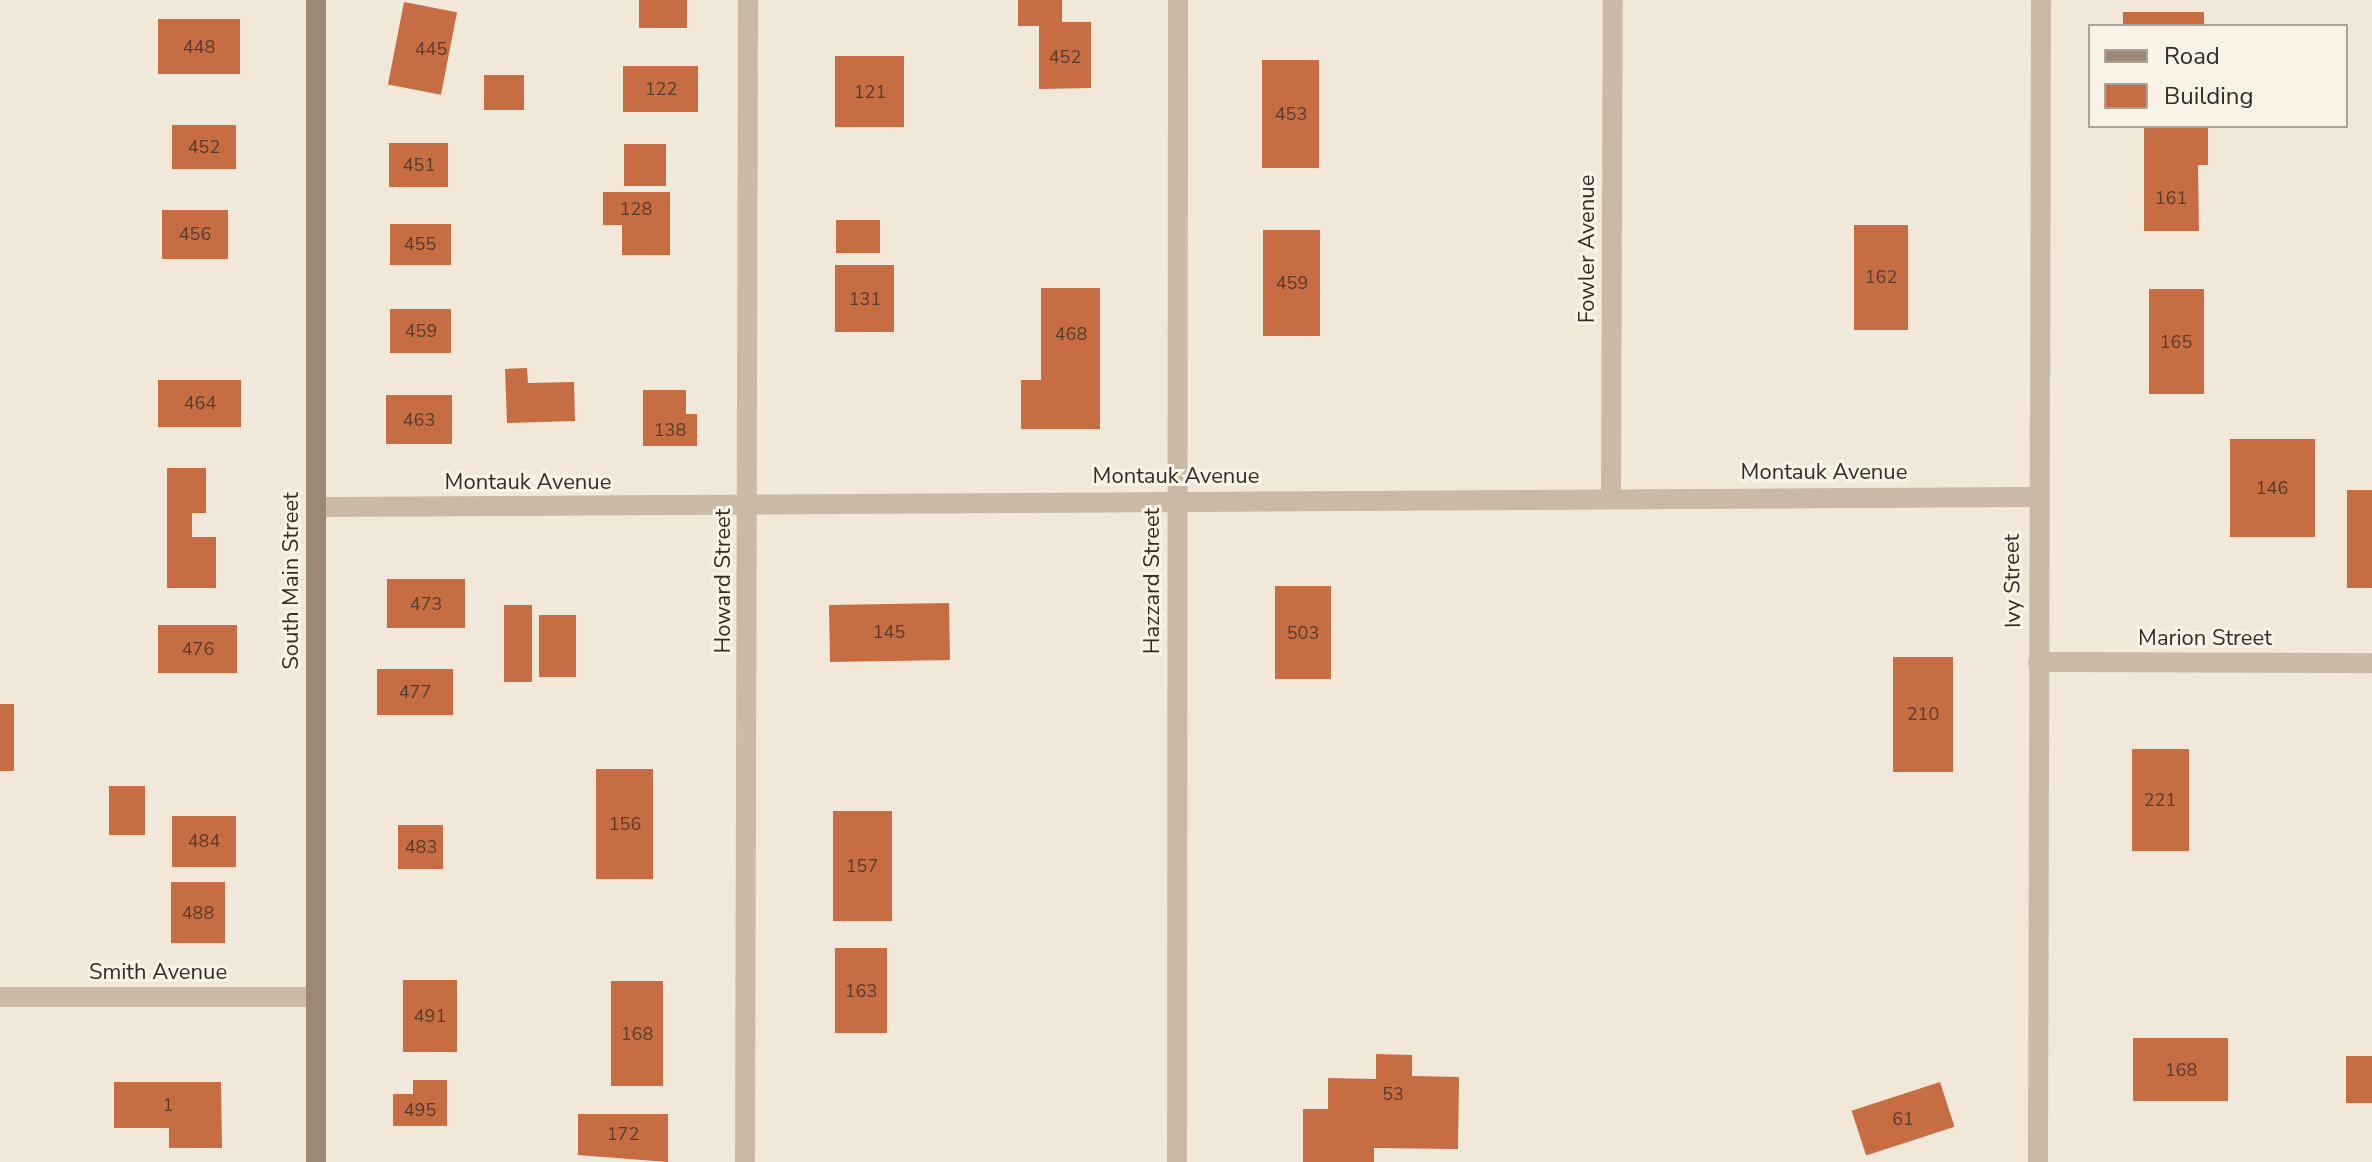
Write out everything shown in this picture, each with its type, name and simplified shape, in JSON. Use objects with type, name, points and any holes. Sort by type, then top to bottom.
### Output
[{"type":"street","name":"South Main Street","points":[[316,0],[316,1162]]},
{"type":"street","name":"Howard Street","points":[[745,1162],[748,0]]},
{"type":"street","name":"Hazzard Street","points":[[1177,1162],[1178,0]]},
{"type":"street","name":"Fowler Avenue","points":[[1611,498],[1613,0]]},
{"type":"street","name":"Ivy Street","points":[[2038,1162],[2036,497],[2041,0]]},
{"type":"street","name":"Montauk Avenue","points":[[316,507],[749,507],[1177,500],[2036,497]]},
{"type":"street","name":"Marion Street","points":[[2038,662],[2372,663]]},
{"type":"street","name":"Smith Avenue","points":[[0,997],[316,997]]},
{"type":"building","points":[[639,0],[687,0],[687,28],[639,28]]},
{"type":"building","points":[[1018,0],[1062,0],[1062,22],[1091,22],[1091,88],[1039,89],[1039,26],[1018,26]]},
{"type":"building","points":[[404,2],[457,12],[441,95],[388,84]]},
{"type":"building","points":[[2123,12],[2204,12],[2204,24],[2123,24]]},
{"type":"building","points":[[158,19],[240,19],[240,74],[158,74]]},
{"type":"building","points":[[835,56],[904,56],[904,127],[835,127]]},
{"type":"building","points":[[1262,60],[1319,60],[1319,168],[1262,168]]},
{"type":"building","points":[[623,66],[698,66],[698,112],[623,112]]},
{"type":"building","points":[[484,75],[524,75],[524,110],[484,110]]},
{"type":"building","points":[[172,125],[236,125],[236,169],[172,169]]},
{"type":"building","points":[[2144,128],[2208,128],[2208,165],[2198,165],[2199,231],[2144,231]]},
{"type":"building","points":[[389,143],[448,143],[448,187],[389,187]]},
{"type":"building","points":[[624,144],[666,144],[666,186],[624,186]]},
{"type":"building","points":[[603,192],[670,192],[670,255],[622,255],[622,225],[603,225]]},
{"type":"building","points":[[162,210],[228,210],[228,259],[162,259]]},
{"type":"building","points":[[836,220],[880,220],[880,253],[836,253]]},
{"type":"building","points":[[390,224],[451,224],[451,265],[390,265]]},
{"type":"building","points":[[1854,225],[1908,225],[1908,330],[1854,330]]},
{"type":"building","points":[[1263,230],[1320,230],[1320,336],[1263,336]]},
{"type":"building","points":[[835,265],[894,265],[894,332],[835,332]]},
{"type":"building","points":[[1041,288],[1100,288],[1100,429],[1021,429],[1021,380],[1041,380]]},
{"type":"building","points":[[2149,289],[2204,289],[2204,394],[2149,394]]},
{"type":"building","points":[[390,309],[451,309],[451,353],[390,353]]},
{"type":"building","points":[[527,368],[528,383],[574,382],[575,421],[507,423],[505,369]]},
{"type":"building","points":[[158,380],[241,380],[241,427],[158,427]]},
{"type":"building","points":[[643,390],[686,390],[686,414],[697,414],[697,446],[643,446]]},
{"type":"building","points":[[386,395],[452,395],[452,444],[386,444]]},
{"type":"building","points":[[2230,439],[2315,439],[2315,537],[2230,537]]},
{"type":"building","points":[[167,468],[206,468],[206,513],[192,513],[192,537],[216,537],[216,588],[167,588]]},
{"type":"building","points":[[2347,490],[2372,490],[2372,588],[2347,588]]},
{"type":"building","points":[[387,579],[465,579],[465,628],[387,628]]},
{"type":"building","points":[[1275,586],[1331,586],[1331,679],[1275,679]]},
{"type":"building","points":[[949,603],[950,660],[830,662],[829,605]]},
{"type":"building","points":[[504,605],[532,605],[532,682],[504,682]]},
{"type":"building","points":[[539,615],[576,615],[576,677],[539,677]]},
{"type":"building","points":[[158,625],[237,625],[237,673],[158,673]]},
{"type":"building","points":[[1893,657],[1953,657],[1953,772],[1893,772]]},
{"type":"building","points":[[377,669],[453,669],[453,715],[377,715]]},
{"type":"building","points":[[0,704],[14,704],[14,771],[0,771]]},
{"type":"building","points":[[2132,749],[2189,749],[2189,851],[2132,851]]},
{"type":"building","points":[[596,769],[653,769],[653,879],[596,879]]},
{"type":"building","points":[[109,786],[145,786],[145,835],[109,835]]},
{"type":"building","points":[[833,811],[892,811],[892,921],[833,921]]},
{"type":"building","points":[[172,816],[236,816],[236,867],[172,867]]},
{"type":"building","points":[[398,825],[443,825],[443,869],[398,869]]},
{"type":"building","points":[[171,882],[225,882],[225,943],[171,943]]},
{"type":"building","points":[[835,948],[887,948],[887,1033],[835,1033]]},
{"type":"building","points":[[403,980],[457,980],[457,1052],[403,1052]]},
{"type":"building","points":[[611,981],[663,981],[663,1086],[611,1086]]},
{"type":"building","points":[[2133,1038],[2228,1038],[2228,1101],[2133,1101]]},
{"type":"building","points":[[1376,1054],[1412,1055],[1412,1076],[1459,1077],[1458,1149],[1374,1148],[1374,1162],[1303,1162],[1303,1109],[1328,1109],[1328,1078],[1376,1079]]},
{"type":"building","points":[[2346,1056],[2372,1056],[2372,1103],[2346,1103]]},
{"type":"building","points":[[413,1080],[447,1080],[447,1126],[393,1126],[393,1094],[413,1094]]},
{"type":"building","points":[[114,1082],[221,1082],[222,1148],[169,1148],[169,1128],[114,1128]]},
{"type":"building","points":[[1940,1082],[1955,1127],[1866,1155],[1852,1111]]},
{"type":"building","points":[[578,1114],[668,1114],[668,1162],[578,1155]]}]
